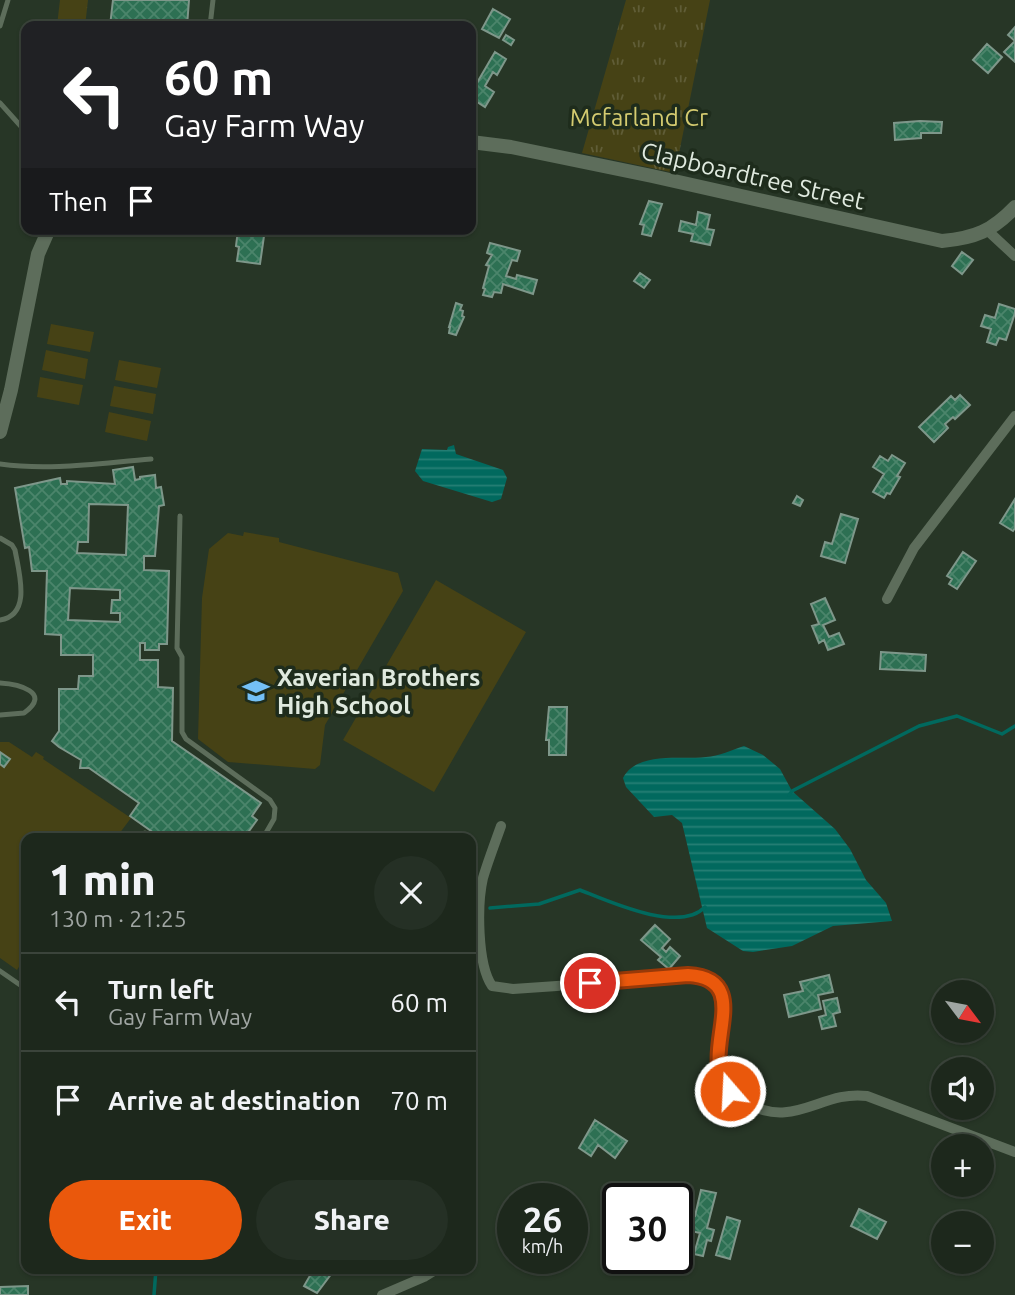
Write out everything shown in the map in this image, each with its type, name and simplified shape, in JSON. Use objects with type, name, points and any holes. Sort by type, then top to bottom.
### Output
[{"type":"main road","name":"Clapboardtree Street","points":[[476,143],[511,147],[652,176],[942,241],[970,239],[1004,219],[1015,207]]},
{"type":"main road","points":[[0,432],[38,254],[46,235]]},
{"type":"street","points":[[987,230],[1015,256]]},
{"type":"street","points":[[887,599],[914,548],[1015,416]]},
{"type":"street","points":[[501,826],[483,879],[480,912],[483,966],[492,986],[513,989],[703,976],[716,983],[722,998],[725,1016],[719,1064],[722,1078],[730,1091],[741,1100],[772,1113],[790,1114],[843,1096],[867,1096],[1015,1152]]},
{"type":"street","points":[[382,1295],[429,1274]]},
{"type":"lane","points":[[0,26],[8,0]]},
{"type":"lane","points":[[211,21],[213,0]]},
{"type":"lane","points":[[0,103],[21,126]]},
{"type":"lane","points":[[0,464],[25,468],[150,459]]},
{"type":"lane","points":[[180,516],[177,648],[182,657],[182,732],[186,739],[270,800],[275,808],[274,820],[266,833]]},
{"type":"lane","points":[[0,538],[12,545],[15,551],[22,602],[12,616],[0,621]]},
{"type":"lane","points":[[0,683],[21,685],[30,691],[34,699],[24,713],[0,715]]},
{"type":"lane","points":[[0,971],[21,986]]},
{"type":"green space","points":[[60,0],[88,0],[86,21],[58,21]]},
{"type":"green space","name":"Mcfarland Cr","points":[[626,0],[710,0],[675,173],[582,153]]},
{"type":"green space","points":[[51,324],[94,332],[90,352],[47,344]]},
{"type":"green space","points":[[46,350],[88,359],[85,379],[42,370]]},
{"type":"green space","points":[[119,360],[161,368],[157,388],[115,380]]},
{"type":"green space","points":[[40,377],[83,385],[79,405],[37,397]]},
{"type":"green space","points":[[114,386],[156,394],[153,414],[110,406]]},
{"type":"green space","points":[[109,412],[151,421],[147,441],[105,432]]},
{"type":"green space","points":[[244,532],[279,538],[279,542],[398,573],[403,591],[325,725],[320,765],[315,769],[228,762],[198,739],[202,598],[209,549],[228,533],[243,536]]},
{"type":"green space","points":[[436,580],[526,632],[434,792],[343,740]]},
{"type":"green space","points":[[0,742],[9,742],[32,757],[36,752],[131,818],[120,833],[21,833],[21,964],[17,970],[0,958]]},
{"type":"water","points":[[454,445],[456,454],[503,470],[507,478],[501,499],[492,502],[423,481],[415,471],[422,449],[447,450]]},
{"type":"water","points":[[744,746],[763,755],[780,769],[792,791],[835,829],[850,849],[866,880],[886,903],[892,921],[833,926],[792,946],[753,952],[743,951],[707,928],[682,823],[672,815],[654,817],[626,787],[623,778],[630,769],[649,760],[711,756]]},
{"type":"building","points":[[113,0],[189,0],[187,21],[111,21]]},
{"type":"building","points":[[493,9],[510,19],[499,38],[482,29]]},
{"type":"building","points":[[1015,27],[1015,41],[1008,35]]},
{"type":"building","points":[[506,35],[514,40],[511,45],[503,40]]},
{"type":"building","points":[[1015,41],[1015,62],[1004,52]]},
{"type":"building","points":[[987,44],[1002,57],[988,73],[973,60]]},
{"type":"building","points":[[495,52],[506,59],[497,75],[493,72],[485,86],[494,92],[485,107],[476,101],[476,84]]},
{"type":"building","points":[[942,122],[941,133],[921,133],[921,138],[895,140],[894,123]]},
{"type":"building","points":[[649,201],[662,204],[651,236],[642,234],[644,225],[640,224]]},
{"type":"building","points":[[698,212],[710,215],[707,229],[714,230],[710,245],[691,241],[693,234],[679,231],[681,221],[696,225]]},
{"type":"building","points":[[237,235],[264,235],[260,264],[237,261],[239,247],[236,246]]},
{"type":"building","points":[[490,243],[520,251],[517,261],[512,260],[506,276],[516,279],[517,275],[537,280],[533,294],[503,284],[501,293],[494,292],[492,297],[483,295],[489,266],[486,265],[492,255],[487,253]]},
{"type":"building","points":[[962,252],[973,260],[962,274],[952,266]]},
{"type":"building","points":[[640,273],[650,280],[644,288],[634,281]]},
{"type":"building","points":[[456,303],[462,305],[460,310],[463,311],[464,317],[456,335],[449,333],[449,327]]},
{"type":"building","points":[[999,304],[1015,309],[1015,313],[1006,340],[999,338],[996,345],[987,342],[991,329],[981,326],[985,315],[995,318]]},
{"type":"building","points":[[960,395],[970,405],[945,424],[948,428],[934,442],[919,427],[951,396],[955,400]]},
{"type":"building","points":[[892,455],[905,463],[890,494],[887,493],[884,498],[873,492],[884,474],[873,467],[880,456],[888,461]]},
{"type":"building","points":[[133,467],[135,480],[155,475],[156,488],[161,487],[164,505],[159,506],[155,556],[144,556],[144,570],[169,571],[167,644],[159,644],[159,650],[145,650],[145,643],[140,643],[140,660],[158,660],[158,687],[173,688],[172,741],[261,803],[252,816],[257,820],[248,833],[154,833],[130,816],[139,803],[89,768],[80,768],[81,760],[52,741],[59,731],[59,689],[78,689],[79,676],[93,676],[93,655],[61,655],[61,635],[45,634],[47,571],[32,571],[29,547],[25,548],[15,488],[60,478],[61,484],[67,484],[67,481],[115,484],[113,470]],"holes":[[[89,504],[128,505],[126,555],[77,553],[78,542],[88,542]],[[70,588],[120,590],[120,600],[112,600],[111,613],[120,613],[120,622],[68,620]]]},
{"type":"building","points":[[797,496],[803,500],[800,506],[793,503]]},
{"type":"building","points":[[1015,499],[1015,528],[1013,531],[1000,523]]},
{"type":"building","points":[[841,514],[858,519],[845,563],[821,556],[825,542],[832,544]]},
{"type":"building","points":[[963,552],[976,561],[957,589],[949,584],[952,579],[947,576]]},
{"type":"building","points":[[825,598],[835,620],[823,625],[829,637],[839,633],[844,644],[828,650],[824,640],[819,643],[812,626],[819,624],[811,604]]},
{"type":"building","points":[[881,652],[926,655],[925,671],[880,669]]},
{"type":"building","points":[[549,707],[567,707],[566,755],[549,755],[549,740],[546,740]]},
{"type":"building","points":[[0,752],[10,759],[4,767],[0,764]]},
{"type":"building","points":[[655,925],[670,939],[662,948],[666,952],[670,947],[680,956],[669,969],[658,960],[661,957],[641,940]]},
{"type":"building","points":[[829,975],[833,992],[818,995],[821,1009],[789,1017],[784,995],[803,991],[800,982]]},
{"type":"building","points":[[837,998],[840,1012],[833,1014],[836,1026],[822,1029],[819,1017],[826,1015],[823,1001]]},
{"type":"building","points":[[595,1120],[627,1141],[615,1158],[598,1145],[591,1156],[579,1148]]},
{"type":"building","points":[[701,1190],[716,1193],[707,1228],[714,1230],[711,1241],[707,1240],[703,1256],[694,1254],[700,1233],[693,1231]]},
{"type":"building","points":[[859,1209],[886,1222],[877,1239],[851,1226]]},
{"type":"building","points":[[727,1217],[740,1221],[730,1259],[716,1255]]},
{"type":"building","points":[[311,1274],[331,1274],[317,1293],[304,1286]]},
{"type":"building","points":[[28,1286],[28,1295],[0,1295],[0,1287]]},
{"type":"waterway","points":[[789,795],[792,791],[919,726],[957,716],[1002,734],[1015,726]]},
{"type":"waterway","points":[[490,908],[539,904],[580,890],[643,913],[661,916],[693,914],[705,907]]},
{"type":"waterway","points":[[154,1295],[156,1274]]},
{"type":"place","name":"Xaverian Brothers High School","points":[[256,691]]},
{"type":"route","points":[[590,983],[688,975],[703,976],[716,983],[725,1016],[719,1064],[722,1078],[730,1091]]}]
